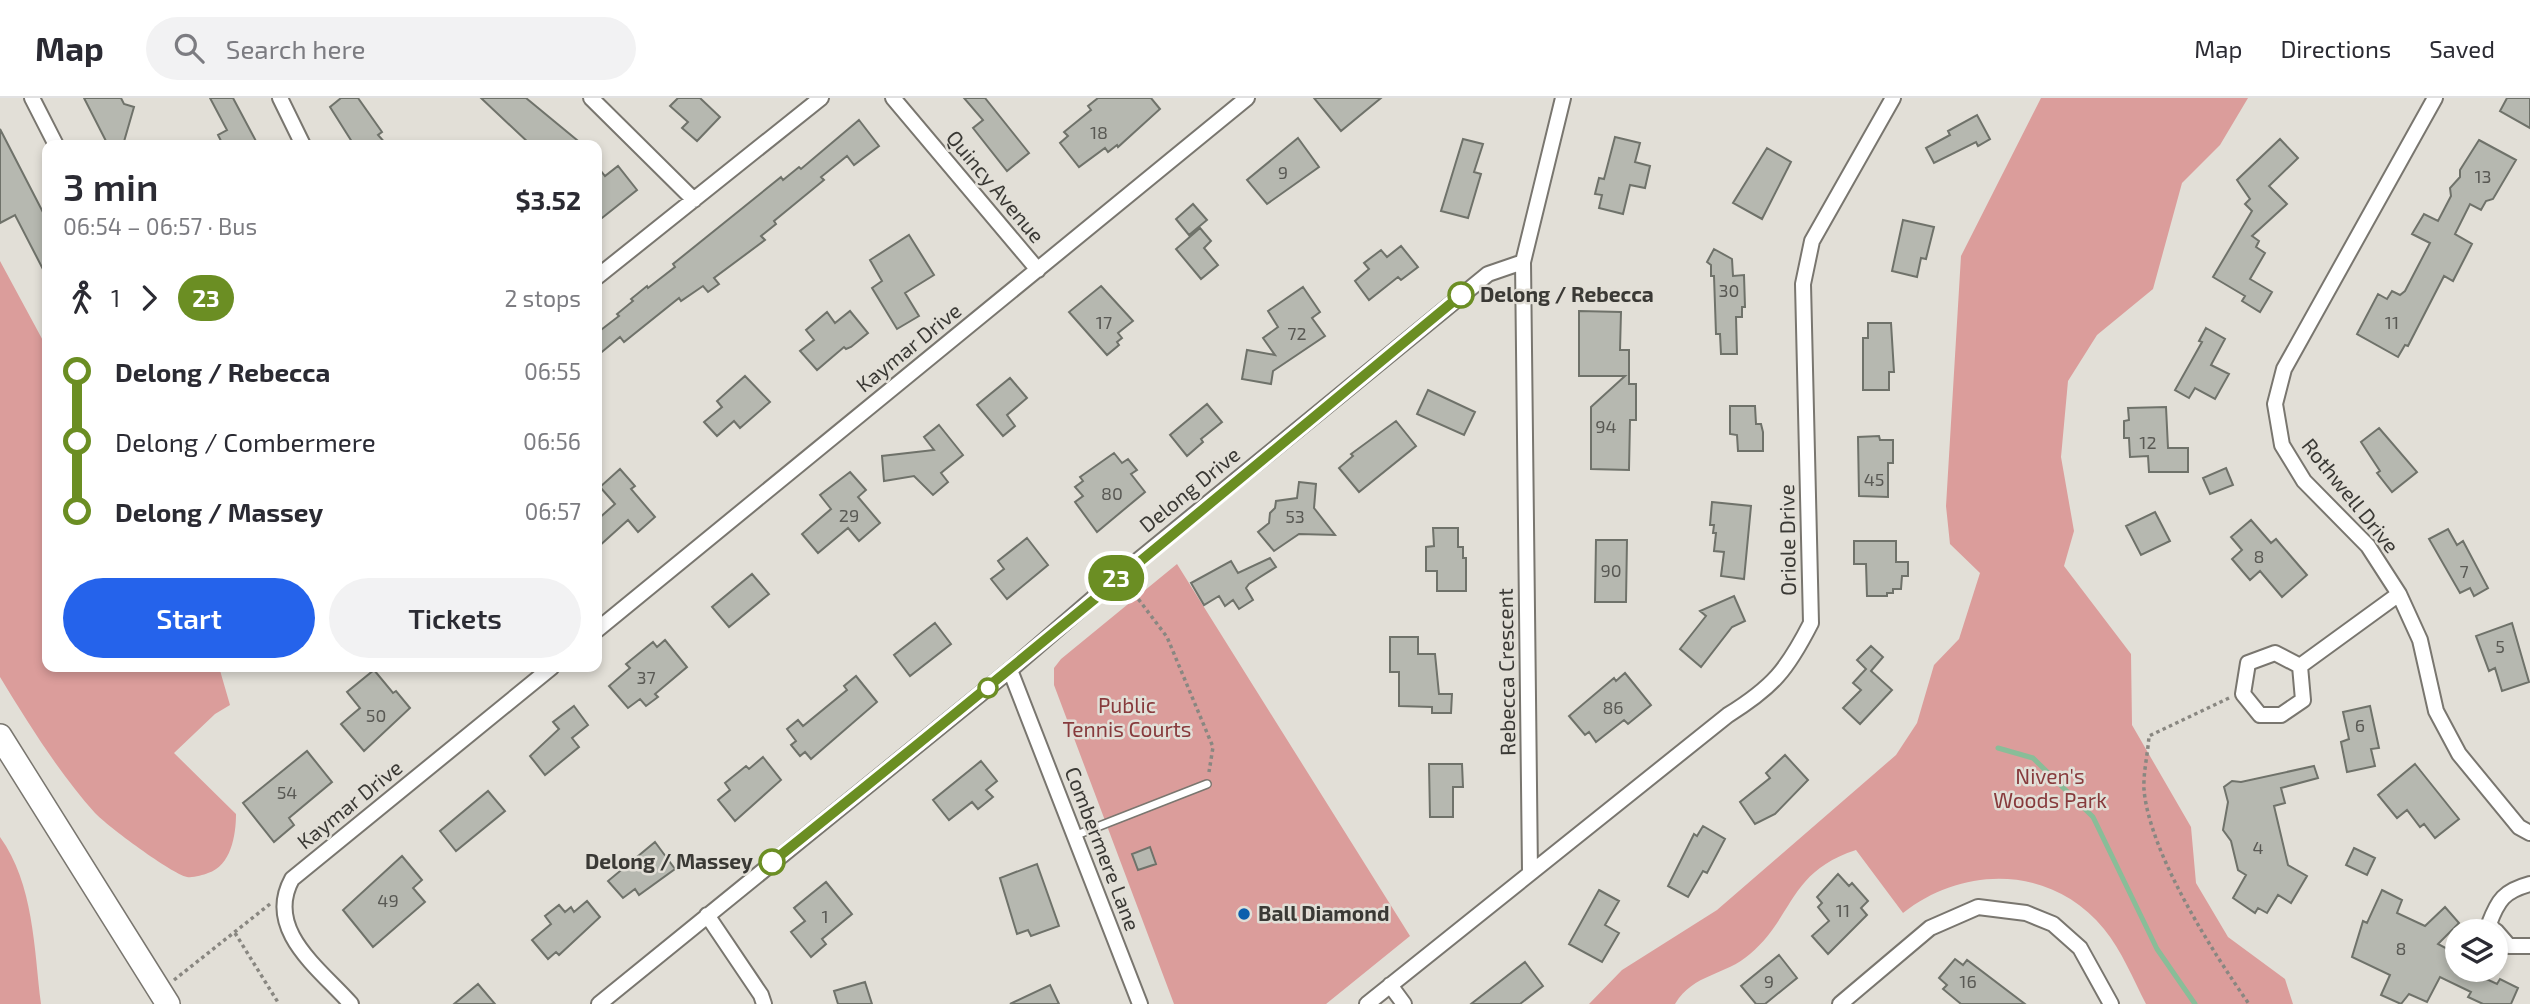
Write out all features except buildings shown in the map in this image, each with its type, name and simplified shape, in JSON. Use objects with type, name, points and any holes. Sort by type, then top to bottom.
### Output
[{"type":"main road","points":[[0,736],[165,997]]},
{"type":"street","points":[[32,98],[53,140]]},
{"type":"street","points":[[280,98],[301,140]]},
{"type":"street","points":[[591,98],[694,200]]},
{"type":"street","points":[[602,273],[821,98]]},
{"type":"street","name":"Quincy Avenue","points":[[893,98],[1038,270]]},
{"type":"street","name":"Kaymar Drive","points":[[602,626],[1247,98]]},
{"type":"street","points":[[1523,262],[1563,98]]},
{"type":"street","name":"Oriole Drive","points":[[1530,872],[1728,715],[1764,692],[1792,661],[1811,623],[1803,284],[1812,241],[1893,98]]},
{"type":"street","name":"Rothwell Drive","points":[[2435,98],[2284,369],[2275,404],[2281,445],[2304,481],[2368,546],[2399,594],[2420,640],[2436,711],[2459,754],[2519,827],[2530,833]]},
{"type":"street","name":"Delong Drive","points":[[599,1004],[1010,670],[1119,576],[1488,274],[1523,262]]},
{"type":"street","name":"Rebecca Crescent","points":[[1523,262],[1530,872]]},
{"type":"street","points":[[2300,666],[2399,594]]},
{"type":"street","points":[[2275,653],[2300,666],[2302,700],[2281,715],[2260,715],[2243,694],[2248,663],[2275,653]]},
{"type":"street","name":"Combermere Lane","points":[[1010,670],[1140,1004]]},
{"type":"street","name":"Kaymar Drive","points":[[283,895],[292,879],[546,672]]},
{"type":"street","points":[[1367,1004],[1530,872]]},
{"type":"street","points":[[2491,919],[2497,901],[2519,887],[2530,884]]},
{"type":"street","points":[[283,895],[284,921],[294,941],[352,1004]]},
{"type":"street","points":[[1840,1004],[1930,928],[1978,907],[2026,913],[2053,924],[2080,948],[2111,1004]]},
{"type":"street","points":[[707,915],[761,995],[764,1004]]},
{"type":"street","points":[[2508,945],[2530,946]]},
{"type":"street","points":[[1390,985],[1404,1004]]},
{"type":"lane","points":[[1074,835],[1207,784]]},
{"type":"path","points":[[1119,576],[1151,612],[1167,637],[1213,747],[1207,784]]},
{"type":"path","points":[[2243,694],[2149,736],[2144,790],[2163,860],[2226,972],[2249,1004]]},
{"type":"path","points":[[165,997],[235,933],[283,895]]},
{"type":"path","points":[[235,933],[279,1004]]},
{"type":"green space","name":"Niven's Woods Park","points":[[2041,98],[2248,98],[2220,145],[2182,183],[2153,289],[2097,335],[2068,381],[2061,457],[2074,531],[2064,566],[2131,654],[2132,725],[2191,827],[2196,883],[2228,937],[2285,979],[2293,1004],[2146,1004],[2122,956],[2104,929],[2083,908],[2060,893],[2034,883],[2008,879],[1980,880],[1953,886],[1927,897],[1903,913],[1856,850],[1817,870],[1794,896],[1776,925],[1750,954],[1691,986],[1675,1004],[1589,1004],[1622,970],[1717,910],[1896,755],[1917,723],[1934,665],[1959,639],[1980,573],[1950,544],[1946,506],[1961,256]]},
{"type":"green space","points":[[0,261],[42,339],[42,672],[220,672],[230,705],[215,714],[174,753],[236,814],[231,849],[222,864],[195,877],[179,874],[102,819],[57,765],[0,677]]},
{"type":"green space","name":"Public Tennis Courts","points":[[1177,564],[1410,936],[1326,1004],[1174,1004],[1054,685],[1054,668],[1061,659]]},
{"type":"green space","points":[[0,837],[20,875],[26,896],[41,1004],[0,1004]]},
{"type":"waterway","points":[[1998,748],[2033,758],[2093,817],[2157,949],[2195,1004]]},
{"type":"bus line","name":"23","points":[[772,862],[1010,670],[1119,576],[1461,295]]},
{"type":"place","name":"Delong / Rebecca","points":[[1461,295]]},
{"type":"place","name":"Delong / Massey","points":[[772,862]]},
{"type":"place","name":"Ball Diamond","points":[[1244,914]]}]
